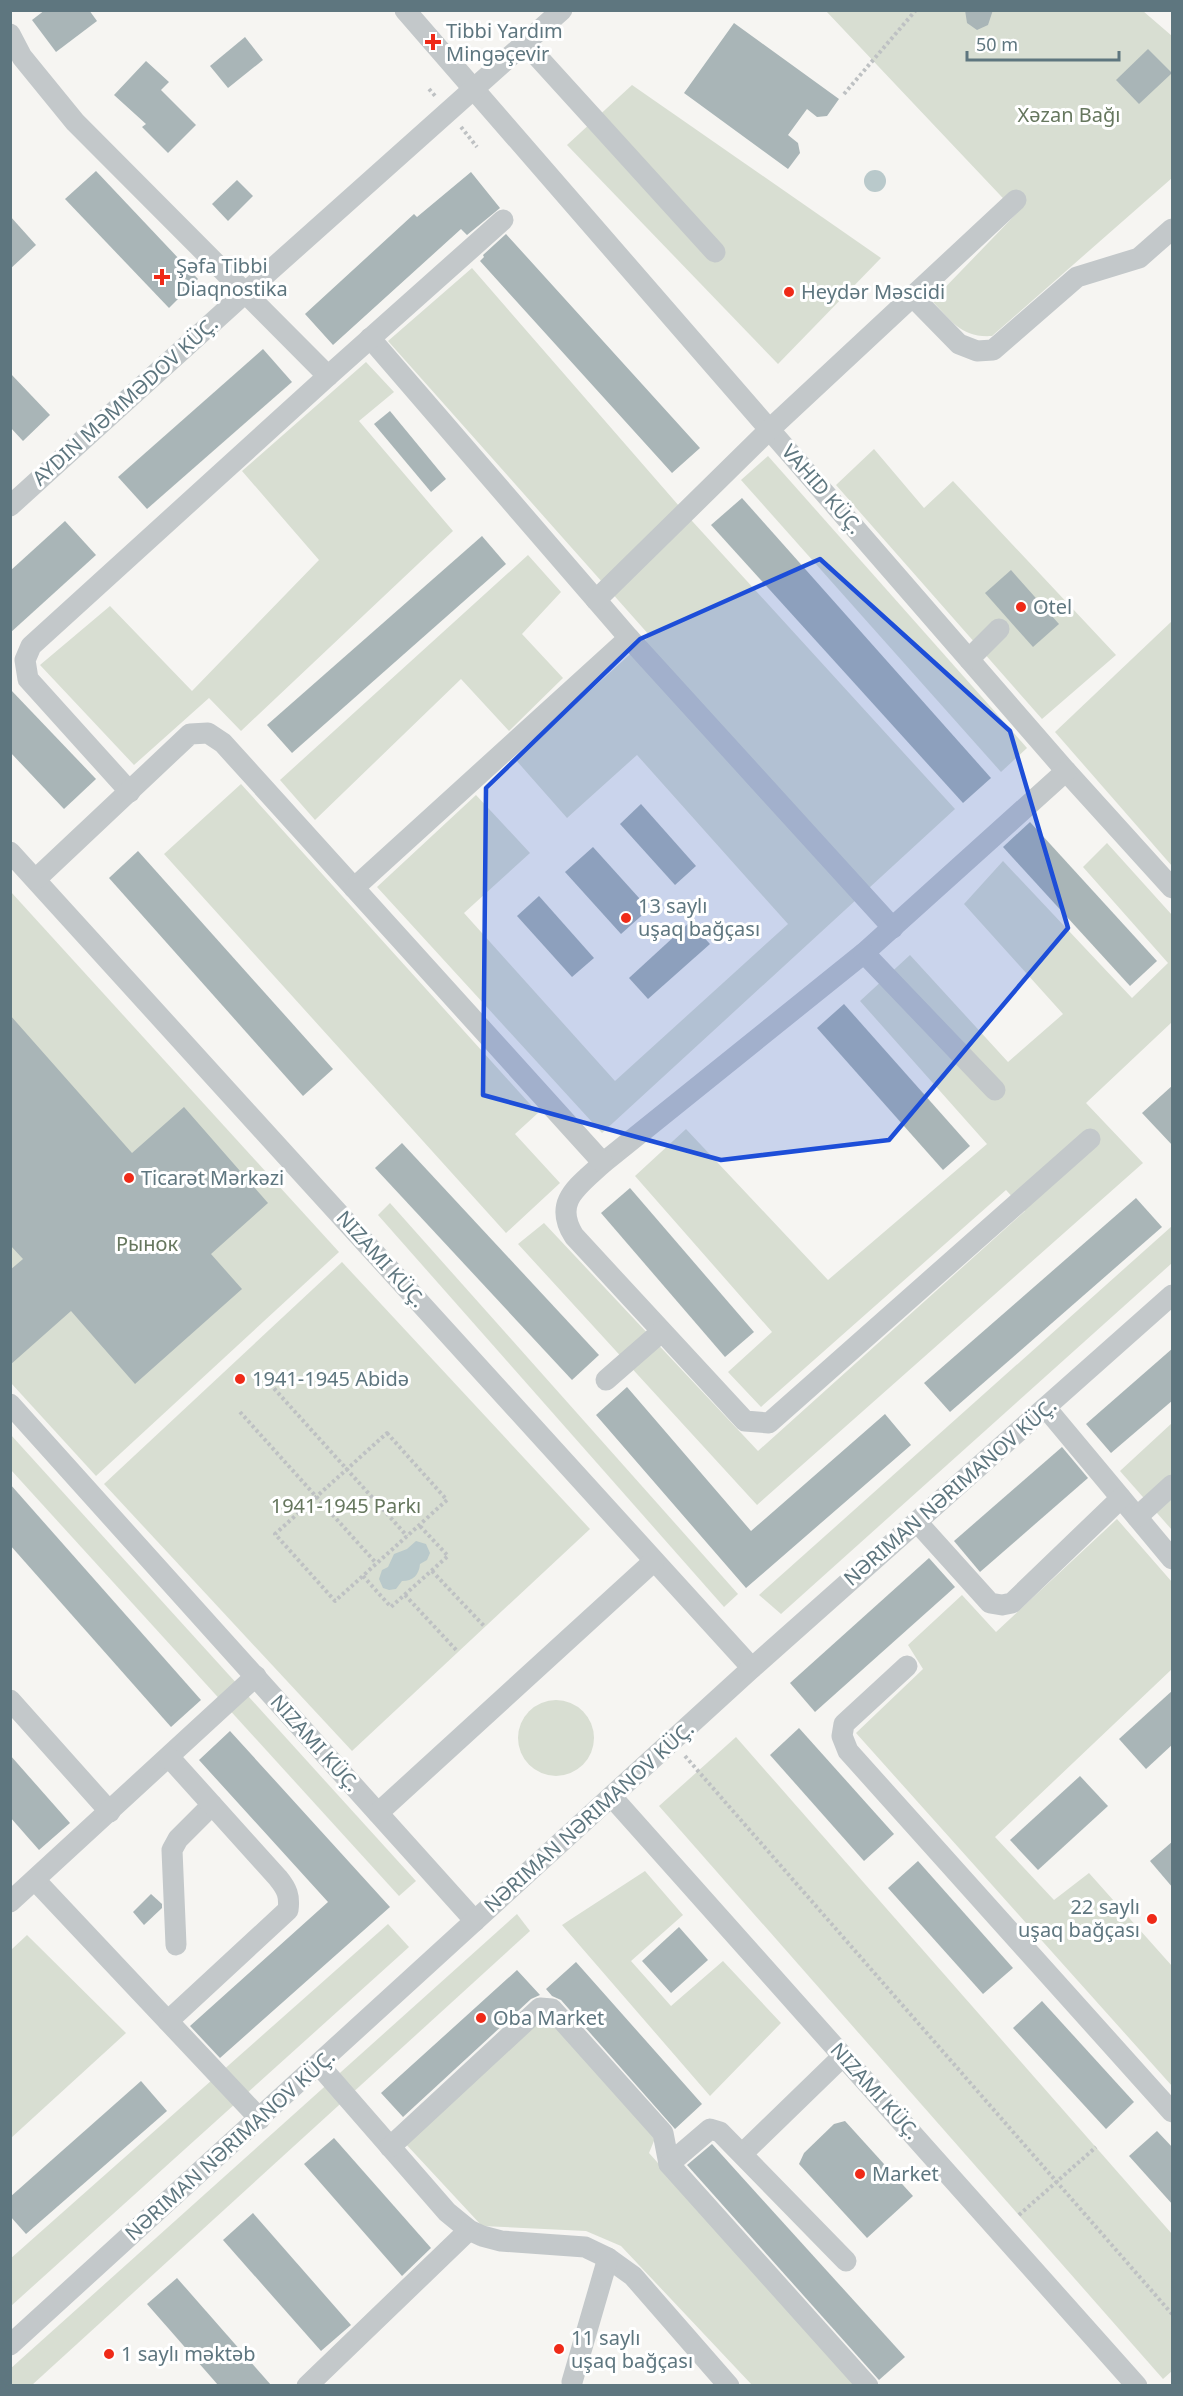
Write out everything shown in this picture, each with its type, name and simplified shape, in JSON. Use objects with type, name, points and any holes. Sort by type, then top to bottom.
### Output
[{"type":"street","name":"VAHID KÜÇ.","points":[[405,10],[1066,771],[1173,888]]},
{"type":"street","points":[[10,506],[244,293],[562,10]]},
{"type":"street","points":[[10,34],[22,57],[75,122],[328,376]]},
{"type":"street","points":[[526,44],[715,252]]},
{"type":"street","points":[[596,600],[770,429],[1016,200]]},
{"type":"street","points":[[130,792],[28,679],[25,660],[31,646],[503,220]]},
{"type":"street","points":[[912,296],[959,344],[977,351],[993,350],[1077,277],[1139,258],[1173,229]]},
{"type":"street","points":[[370,338],[629,638],[893,928]]},
{"type":"street","points":[[969,659],[999,629]]},
{"type":"street","points":[[354,888],[629,638]]},
{"type":"street","points":[[36,879],[190,734],[208,733],[223,743],[603,1163]]},
{"type":"street","points":[[1066,771],[864,953],[603,1163],[571,1195],[565,1210],[566,1223],[574,1236],[745,1421],[769,1423],[1090,1139]]},
{"type":"street","name":"NIZAMI KÜÇ.","points":[[10,852],[752,1668]]},
{"type":"street","points":[[864,953],[995,1090]]},
{"type":"street","name":"NƏRIMAN NƏRIMANOV KÜÇ.","points":[[10,2344],[260,2119],[752,1668],[1173,1295]]},
{"type":"street","points":[[606,1380],[661,1332]]},
{"type":"street","name":"NIZAMI KÜÇ.","points":[[10,1404],[476,1922]]},
{"type":"street","points":[[1046,1408],[1173,1559]]},
{"type":"street","points":[[1137,1517],[1173,1485]]},
{"type":"street","points":[[917,1522],[990,1603],[1002,1605],[1012,1603],[1121,1498]]},
{"type":"street","points":[[378,1813],[654,1561]]},
{"type":"street","points":[[907,1666],[844,1724],[842,1736],[848,1751],[1173,2112]]},
{"type":"street","points":[[10,1902],[256,1676]]},
{"type":"street","points":[[10,1700],[110,1812]]},
{"type":"street","points":[[168,2021],[288,1910],[288,1890],[169,1757]]},
{"type":"street","name":"NIZAMI KÜÇ.","points":[[612,1797],[1137,2385]]},
{"type":"street","points":[[176,1945],[172,1850],[178,1839],[212,1805]]},
{"type":"street","points":[[35,1880],[260,2119]]},
{"type":"street","points":[[390,2147],[540,2008],[552,2009],[663,2133],[669,2164],[868,2385]]},
{"type":"street","points":[[743,2153],[843,2056]]},
{"type":"street","points":[[319,2065],[447,2212],[469,2230],[501,2241],[585,2247],[608,2258],[633,2276],[729,2385]]},
{"type":"street","points":[[669,2164],[710,2128],[720,2132],[846,2261]]},
{"type":"street","points":[[307,2385],[469,2230]]},
{"type":"street","points":[[572,2382],[608,2258]]},
{"type":"path","points":[[844,94],[916,10]]},
{"type":"path","points":[[270,1384],[407,1536]]},
{"type":"path","points":[[240,1412],[376,1563]]},
{"type":"path","points":[[387,1432],[447,1500],[335,1601],[275,1534],[316,1497],[387,1432]]},
{"type":"path","points":[[363,1576],[391,1608],[448,1556],[419,1525]]},
{"type":"path","points":[[432,1570],[485,1627]]},
{"type":"path","points":[[405,1595],[458,1652]]},
{"type":"path","points":[[672,1742],[1173,2314]]},
{"type":"path","points":[[1019,2215],[1096,2147]]},
{"type":"highlighted area","points":[[820,559],[1010,731],[1068,928],[889,1140],[721,1160],[483,1095],[486,788],[640,639]]},
{"type":"green space","name":"Xəzan Bağı","points":[[826,11],[1143,11],[1172,36],[1172,178],[992,336],[981,336],[965,331],[932,301],[1017,213]]},
{"type":"green space","points":[[632,85],[881,258],[778,364],[567,145]]},
{"type":"green space","points":[[472,268],[693,522],[955,809],[602,1133],[377,887],[476,795],[530,853],[464,913],[615,1081],[788,924],[637,755],[567,818],[515,759],[650,636],[388,341]]},
{"type":"green space","points":[[366,362],[394,392],[359,421],[453,531],[241,731],[209,698],[134,765],[40,665],[110,606],[192,691],[319,560],[242,471]]},
{"type":"green space","points":[[874,449],[924,508],[953,481],[1116,655],[1042,719],[836,485]]},
{"type":"green space","points":[[768,456],[1027,748],[1001,772],[741,480]]},
{"type":"green space","points":[[528,555],[561,592],[522,634],[563,678],[509,731],[461,679],[315,820],[280,780]]},
{"type":"green space","points":[[1172,621],[1172,866],[1055,732]]},
{"type":"green space","points":[[241,784],[538,1113],[515,1134],[560,1183],[506,1233],[164,854]]},
{"type":"green space","points":[[1107,843],[1172,915],[1172,1022],[1086,1103],[1143,1163],[757,1505],[518,1244],[544,1223],[758,1451],[1025,1211],[1006,1190],[761,1407],[728,1372],[772,1332],[635,1176],[686,1129],[828,1280],[987,1144],[860,1001],[910,955],[1008,1062],[1063,1014],[964,904],[1003,861],[1132,998],[1168,963],[1083,867]]},
{"type":"green space","name":"Рынок","points":[[11,892],[339,1252],[96,1476],[11,1383]]},
{"type":"green space","points":[[390,1203],[738,1594],[724,1607],[378,1215]]},
{"type":"green space","points":[[1172,1226],[1172,1263],[781,1614],[759,1595]]},
{"type":"green space","name":"1941-1945 Parkı","points":[[342,1262],[590,1529],[352,1751],[104,1484]]},
{"type":"green space","points":[[1172,1423],[1172,1530],[1120,1471]]},
{"type":"green space","points":[[11,1435],[416,1881],[399,1896],[11,1470]]},
{"type":"green space","points":[[1117,1519],[1172,1582],[1172,1669],[995,1837],[1054,1900],[1089,1873],[1172,1966],[1172,2086],[856,1733],[923,1669],[908,1645],[962,1595],[996,1632]]},
{"type":"green space","points":[[549,1700],[563,1700],[577,1706],[588,1717],[594,1731],[591,1753],[583,1765],[563,1776],[549,1776],[535,1770],[524,1759],[518,1745],[518,1731],[524,1717],[535,1706]]},
{"type":"green space","points":[[736,1737],[1172,2234],[1172,2371],[1163,2379],[659,1806]]},
{"type":"green space","points":[[645,1871],[683,1915],[631,1961],[671,2006],[723,1961],[781,2023],[710,2096],[562,1925]]},
{"type":"green space","points":[[517,1914],[530,1931],[32,2385],[11,2385],[10,2369]]},
{"type":"green space","points":[[388,1924],[409,1947],[11,2306],[10,2259]]},
{"type":"green space","points":[[27,1935],[126,2033],[11,2138],[11,1950]]},
{"type":"green space","points":[[544,2014],[656,2136],[649,2153],[857,2385],[752,2385],[621,2246],[586,2231],[482,2226],[403,2141]]},
{"type":"shaded area","points":[[875,170],[883,173],[886,181],[883,189],[875,192],[867,189],[864,181],[867,173]]},
{"type":"shaded area","points":[[416,1541],[426,1544],[430,1553],[427,1560],[420,1564],[415,1577],[402,1581],[396,1589],[383,1588],[379,1579],[382,1570],[388,1567],[394,1554],[407,1549]]},
{"type":"building","points":[[45,10],[89,10],[97,21],[56,52],[32,20]]},
{"type":"building","points":[[965,10],[993,10],[988,25],[977,30],[967,23]]},
{"type":"building","points":[[734,23],[839,99],[827,116],[817,117],[807,109],[788,135],[798,143],[800,153],[788,169],[684,93]]},
{"type":"building","points":[[245,37],[263,60],[228,88],[210,66]]},
{"type":"building","points":[[1148,49],[1172,73],[1139,104],[1116,80]]},
{"type":"building","points":[[146,61],[169,82],[161,90],[196,125],[168,153],[142,127],[146,124],[114,95]]},
{"type":"building","points":[[96,171],[198,279],[169,308],[65,199]]},
{"type":"building","points":[[471,172],[500,208],[467,235],[461,229],[333,345],[305,314],[414,214],[417,217]]},
{"type":"building","points":[[237,180],[253,196],[228,221],[212,204]]},
{"type":"building","points":[[10,216],[36,245],[10,269]]},
{"type":"building","points":[[506,234],[700,448],[672,473],[480,261],[483,255]]},
{"type":"building","points":[[263,349],[292,382],[147,509],[118,477]]},
{"type":"building","points":[[10,373],[50,415],[23,441],[10,427]]},
{"type":"building","points":[[390,411],[446,479],[431,492],[374,424]]},
{"type":"building","points":[[742,498],[991,778],[963,803],[711,525]]},
{"type":"building","points":[[65,521],[96,555],[10,633],[10,571]]},
{"type":"building","points":[[482,536],[506,564],[292,753],[267,725]]},
{"type":"building","points":[[1011,570],[1059,624],[1033,647],[985,593]]},
{"type":"building","points":[[10,689],[96,779],[64,809],[10,752]]},
{"type":"building","points":[[641,804],[696,866],[675,885],[620,824]]},
{"type":"building","points":[[1030,822],[1157,961],[1130,986],[1003,847]]},
{"type":"building","points":[[593,847],[649,909],[621,934],[565,872]]},
{"type":"building","points":[[138,851],[333,1069],[303,1096],[109,878]]},
{"type":"building","points":[[539,896],[594,958],[572,977],[517,916]]},
{"type":"building","points":[[690,922],[710,944],[648,999],[629,978]]},
{"type":"building","points":[[844,1004],[970,1146],[943,1170],[817,1028]]},
{"type":"building","name":"Ticarət Mərkəzi","points":[[10,1015],[132,1153],[184,1107],[268,1203],[211,1254],[242,1289],[135,1384],[71,1311],[10,1365],[10,1270],[23,1259],[10,1245]]},
{"type":"building","points":[[1173,1085],[1173,1146],[1142,1113]]},
{"type":"building","points":[[402,1143],[599,1355],[572,1380],[375,1168]]},
{"type":"building","points":[[630,1188],[754,1332],[725,1357],[601,1213]]},
{"type":"building","points":[[1136,1198],[1162,1227],[950,1412],[924,1383]]},
{"type":"building","points":[[1173,1348],[1173,1400],[1111,1453],[1086,1424]]},
{"type":"building","points":[[627,1387],[751,1531],[885,1414],[911,1445],[746,1588],[596,1415]]},
{"type":"building","points":[[1062,1447],[1088,1478],[980,1572],[954,1541]]},
{"type":"building","points":[[10,1484],[201,1700],[171,1727],[10,1545]]},
{"type":"building","points":[[929,1558],[955,1587],[815,1712],[790,1683]]},
{"type":"building","points":[[1173,1690],[1173,1744],[1146,1769],[1119,1739]]},
{"type":"building","points":[[799,1728],[894,1834],[864,1861],[770,1755]]},
{"type":"building","points":[[230,1731],[390,1907],[220,2058],[190,2026],[328,1902],[199,1760]]},
{"type":"building","points":[[10,1755],[70,1823],[39,1850],[10,1817]]},
{"type":"building","points":[[1080,1776],[1108,1806],[1038,1870],[1010,1840]]},
{"type":"building","points":[[1173,1841],[1173,1888],[1150,1861]]},
{"type":"building","points":[[918,1861],[1013,1968],[983,1994],[888,1888]]},
{"type":"building","points":[[151,1894],[162,1904],[162,1908],[144,1925],[133,1912]]},
{"type":"building","points":[[679,1927],[708,1960],[671,1993],[642,1961]]},
{"type":"building","points":[[576,1962],[702,2104],[675,2129],[561,2000],[552,1996],[546,1989]]},
{"type":"building","points":[[517,1970],[540,1995],[531,1999],[403,2117],[381,2093]]},
{"type":"building","points":[[1042,2001],[1134,2102],[1106,2129],[1013,2028]]},
{"type":"building","points":[[141,2081],[167,2111],[26,2234],[10,2216],[10,2197]]},
{"type":"building","points":[[845,2121],[913,2196],[867,2238],[799,2164],[804,2153],[834,2124]]},
{"type":"building","points":[[1157,2131],[1173,2148],[1173,2205],[1129,2156]]},
{"type":"building","points":[[334,2138],[431,2248],[402,2276],[304,2164]]},
{"type":"building","points":[[712,2144],[905,2357],[879,2380],[687,2165]]},
{"type":"building","points":[[253,2213],[351,2325],[321,2351],[223,2240]]},
{"type":"building","points":[[177,2278],[271,2385],[218,2385],[147,2304]]},
{"type":"place","name":"Tibbi Yardım Mingəçevir","points":[[433,42]]},
{"type":"place","name":"Şəfa Tibbi Diaqnostika","points":[[162,277]]},
{"type":"place","name":"Heydər Məscidi","points":[[789,292]]},
{"type":"place","name":"Otel","points":[[1021,607]]},
{"type":"place","name":"13 saylı uşaq bağçası","points":[[626,918]]},
{"type":"place","name":"Ticarət Mərkəzi","points":[[129,1178]]},
{"type":"place","name":"1941-1945 Abidə","points":[[240,1379]]},
{"type":"place","name":"22 saylı uşaq bağçası","points":[[1152,1919]]},
{"type":"place","name":"Oba Market","points":[[481,2018]]},
{"type":"place","name":"Market","points":[[860,2174]]},
{"type":"place","name":"11 saylı uşaq bağçası","points":[[559,2349]]},
{"type":"place","name":"1 saylı məktəb","points":[[109,2354]]}]
